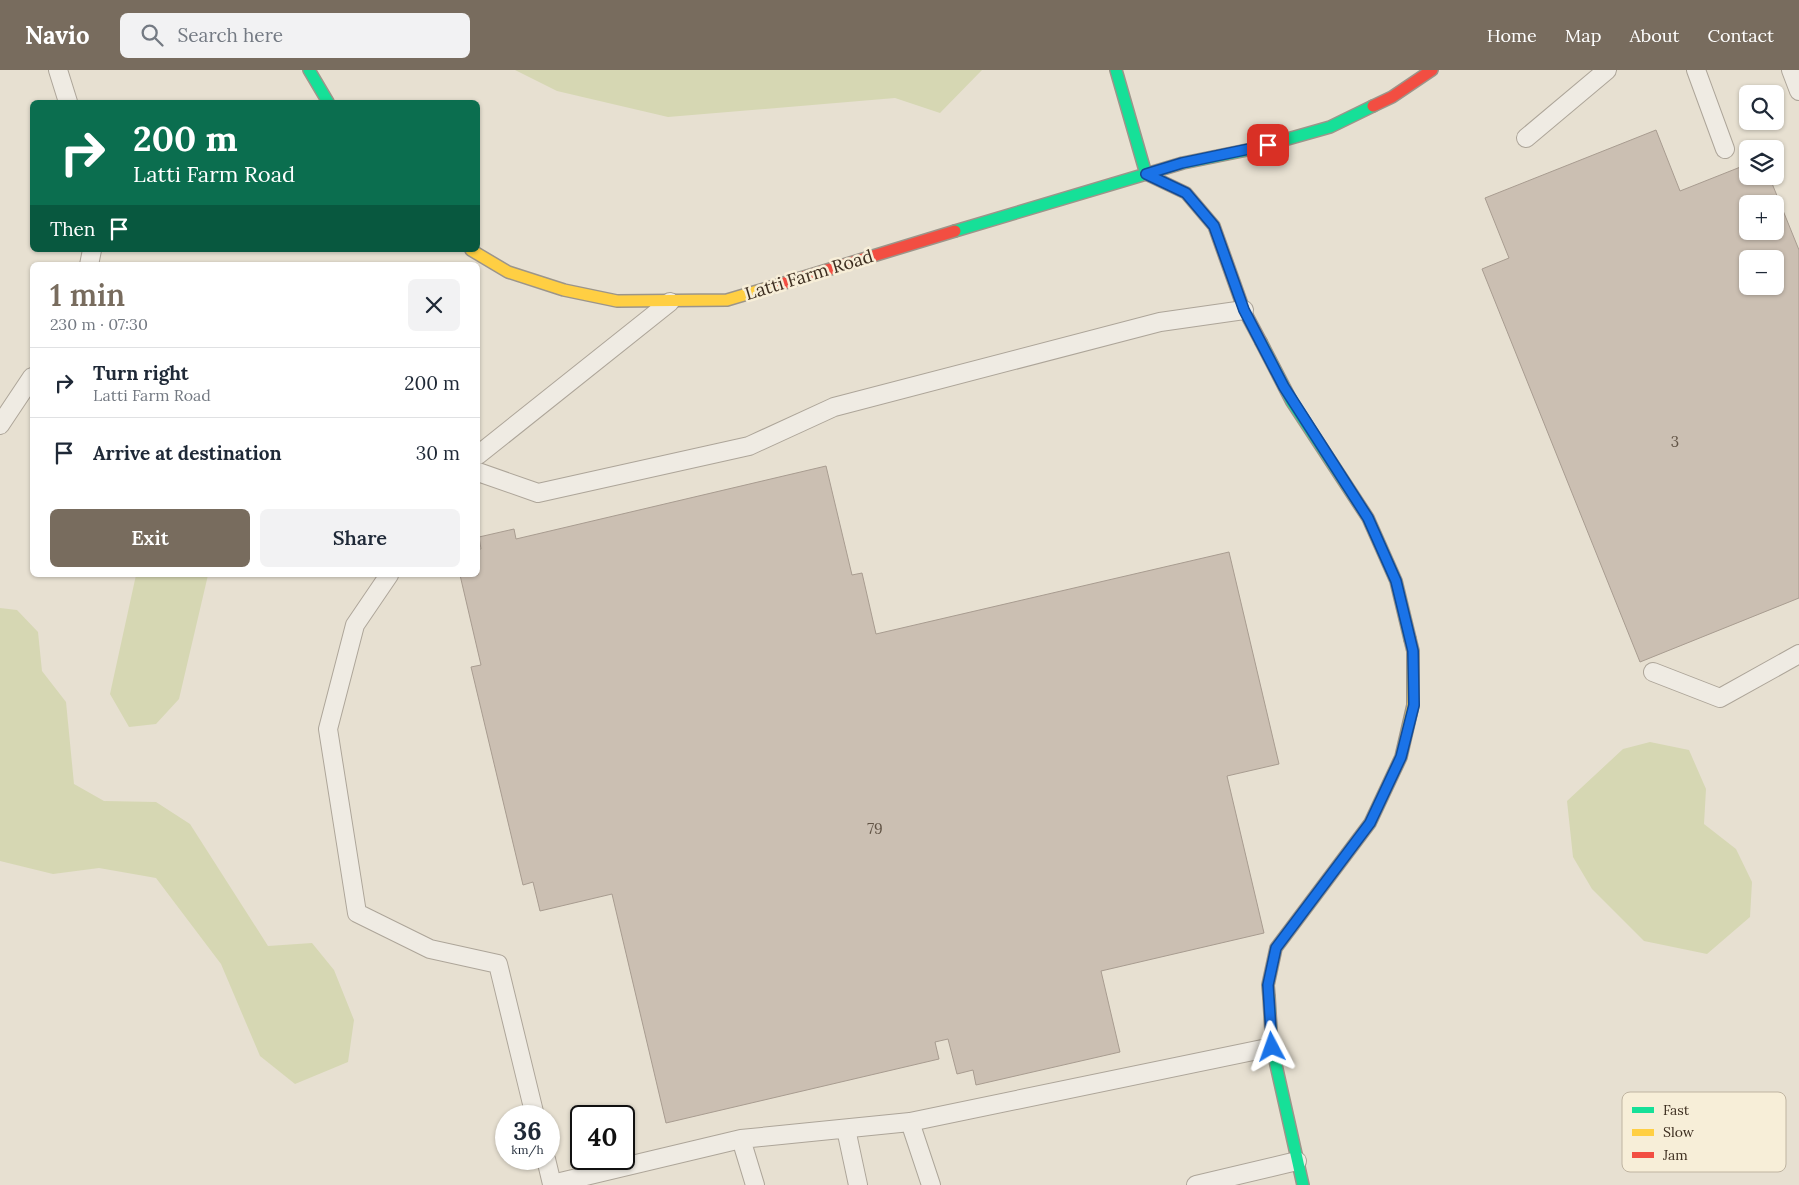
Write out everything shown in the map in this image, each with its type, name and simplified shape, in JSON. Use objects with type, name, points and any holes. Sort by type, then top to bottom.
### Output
[{"type":"street","points":[[309,70],[327,100]]},
{"type":"street","points":[[1116,70],[1146,174],[1186,193],[1214,226],[1244,310],[1292,402],[1368,518],[1396,581],[1413,651],[1414,705],[1401,757],[1370,823],[1276,948],[1268,985],[1272,1047],[1303,1185]]},
{"type":"street","name":"Latti Farm Road","points":[[474,252],[508,272],[564,290],[617,301],[727,300],[1182,163],[1252,149],[1330,126],[1392,97],[1432,70]]},
{"type":"lane","points":[[58,70],[67,100]]},
{"type":"lane","points":[[1526,138],[1607,70]]},
{"type":"lane","points":[[1696,70],[1725,148]]},
{"type":"lane","points":[[1791,70],[1799,91]]},
{"type":"lane","points":[[480,453],[671,302]]},
{"type":"lane","points":[[480,473],[538,493],[749,446],[834,407],[1150,324],[1244,310]]},
{"type":"lane","points":[[0,425],[30,380]]},
{"type":"lane","points":[[388,577],[355,625],[328,729],[357,913],[430,949],[498,964],[533,1105]]},
{"type":"lane","points":[[1653,672],[1720,698],[1799,654]]},
{"type":"lane","points":[[549,1170],[552,1184],[742,1139],[910,1122],[1272,1047]]},
{"type":"lane","points":[[910,1122],[931,1185]]},
{"type":"lane","points":[[846,1129],[858,1185]]},
{"type":"lane","points":[[742,1139],[755,1185]]},
{"type":"lane","points":[[1196,1185],[1297,1161]]},
{"type":"green space","points":[[515,70],[982,70],[940,113],[895,98],[668,117],[557,91]]},
{"type":"green space","points":[[136,577],[208,577],[179,699],[156,724],[129,727],[110,694]]},
{"type":"green space","points":[[0,608],[17,610],[38,632],[42,671],[66,702],[74,784],[104,801],[156,802],[190,824],[268,946],[312,943],[334,970],[354,1020],[348,1062],[295,1084],[260,1056],[221,964],[156,878],[99,868],[53,874],[0,861]]},
{"type":"green space","points":[[1650,742],[1689,750],[1706,789],[1704,824],[1736,849],[1752,882],[1750,917],[1707,954],[1644,941],[1592,889],[1573,857],[1567,801],[1623,749]]},
{"type":"building","points":[[1656,130],[1680,191],[1739,168],[1739,185],[1773,185],[1777,195],[1739,195],[1739,240],[1784,240],[1784,213],[1799,250],[1799,598],[1640,662],[1482,269],[1509,258],[1485,198]]},
{"type":"building","points":[[826,466],[852,575],[862,573],[876,634],[1229,552],[1279,764],[1227,776],[1264,933],[1101,971],[1120,1052],[976,1085],[973,1070],[957,1074],[948,1039],[935,1042],[939,1059],[666,1123],[612,894],[540,911],[533,882],[523,885],[471,667],[481,665],[460,577],[480,577],[480,537],[514,529],[516,539]]},
{"type":"traffic: fast","points":[[309,70],[327,100]]},
{"type":"traffic: fast","points":[[1116,70],[1146,174]]},
{"type":"traffic: fast","points":[[955,231],[1183,163],[1252,149],[1330,127],[1373,106]]},
{"type":"traffic: fast","points":[[1261,342],[1292,402],[1368,518],[1396,581],[1410,639]]},
{"type":"traffic: fast","points":[[1269,997],[1272,1047],[1303,1185]]},
{"type":"traffic: slow","points":[[474,252],[508,272],[564,290],[617,301],[727,300],[781,284]]},
{"type":"traffic: slow","points":[[1269,997],[1268,985],[1276,948],[1370,823],[1401,757],[1413,705],[1413,651],[1410,639]]},
{"type":"traffic: jam","points":[[1373,106],[1392,97],[1432,70]]},
{"type":"traffic: jam","points":[[1146,174],[1186,193],[1214,226],[1244,310],[1261,342]]},
{"type":"traffic: jam","points":[[781,284],[955,231]]},
{"type":"route","points":[[1268,145],[1182,163],[1146,174],[1186,193],[1214,226],[1244,310],[1284,387],[1368,518],[1396,581],[1413,651],[1414,705],[1401,757],[1370,823],[1276,948],[1268,985],[1272,1047]]}]
